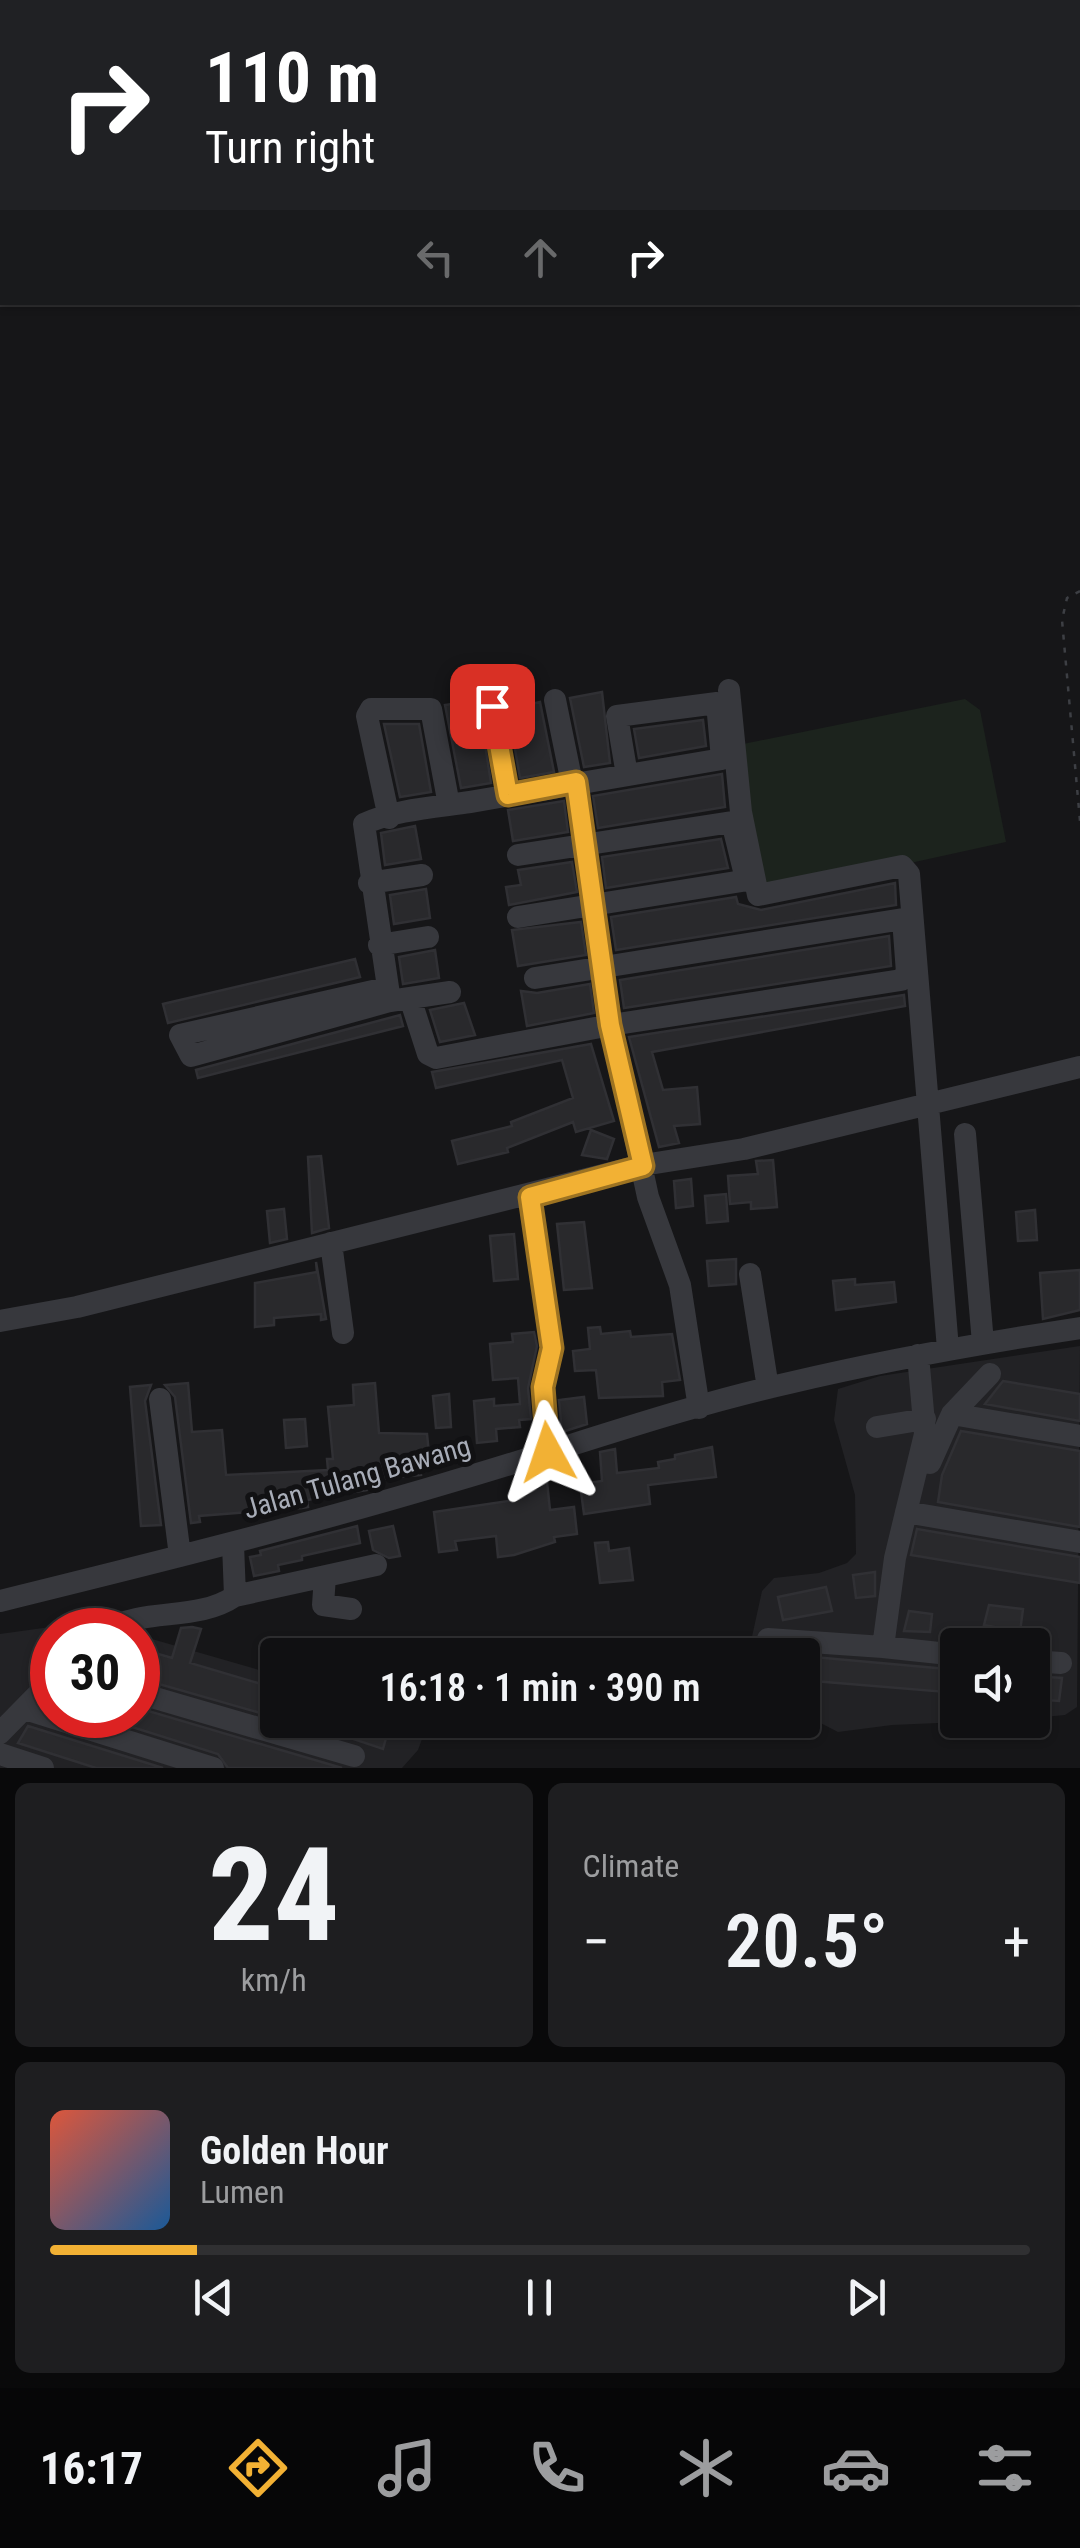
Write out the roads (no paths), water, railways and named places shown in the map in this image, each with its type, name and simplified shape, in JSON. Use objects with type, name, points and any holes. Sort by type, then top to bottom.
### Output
[{"type":"street","points":[[729,690],[741,812],[758,895],[907,869],[948,1349]]},
{"type":"street","points":[[556,700],[586,844],[610,1025],[648,1198],[680,1285],[699,1408]]},
{"type":"street","points":[[536,978],[902,919],[907,973],[901,980],[610,1025],[436,1058],[428,1054],[396,997],[379,945],[364,824],[449,805],[722,759],[718,704],[616,704],[627,775]]},
{"type":"street","points":[[492,706],[508,795]]},
{"type":"street","points":[[389,818],[367,716],[370,709],[431,708],[449,805]]},
{"type":"street","points":[[518,856],[732,822],[744,872],[742,881],[518,918]]},
{"type":"street","points":[[369,884],[422,874]]},
{"type":"street","points":[[379,945],[428,937]]},
{"type":"street","points":[[396,997],[191,1056],[180,1035],[396,997],[450,992]]},
{"type":"street","points":[[0,1322],[76,1308],[643,1166],[744,1148],[930,1106],[1080,1067]]},
{"type":"street","points":[[965,1134],[983,1343]]},
{"type":"street","points":[[530,1197],[552,1348],[543,1387],[548,1452]]},
{"type":"street","points":[[332,1244],[343,1333]]},
{"type":"street","points":[[750,1274],[768,1388]]},
{"type":"street","name":"Jalan Tulang Bawang","points":[[0,1601],[233,1544],[548,1452],[636,1422],[768,1388],[918,1354],[1080,1328]]},
{"type":"street","points":[[883,1647],[925,1419],[918,1354]]},
{"type":"street","points":[[918,1469],[929,1464],[936,1454],[952,1414],[990,1374]]},
{"type":"street","points":[[160,1399],[180,1556]]},
{"type":"street","points":[[952,1414],[1080,1436]]},
{"type":"street","points":[[877,1427],[925,1419]]},
{"type":"street","points":[[906,1512],[1080,1542]]},
{"type":"street","points":[[233,1544],[235,1596]]},
{"type":"street","points":[[160,1616],[202,1610],[235,1596],[376,1565]]},
{"type":"street","points":[[325,1576],[324,1605],[351,1609]]},
{"type":"street","points":[[820,1642],[940,1653]]},
{"type":"street","points":[[1050,1662],[1061,1663]]},
{"type":"street","points":[[160,1699],[354,1756]]},
{"type":"street","points":[[0,1733],[30,1703]]},
{"type":"street","points":[[24,1709],[213,1768]]},
{"type":"street","points":[[0,1754],[43,1768]]}]
